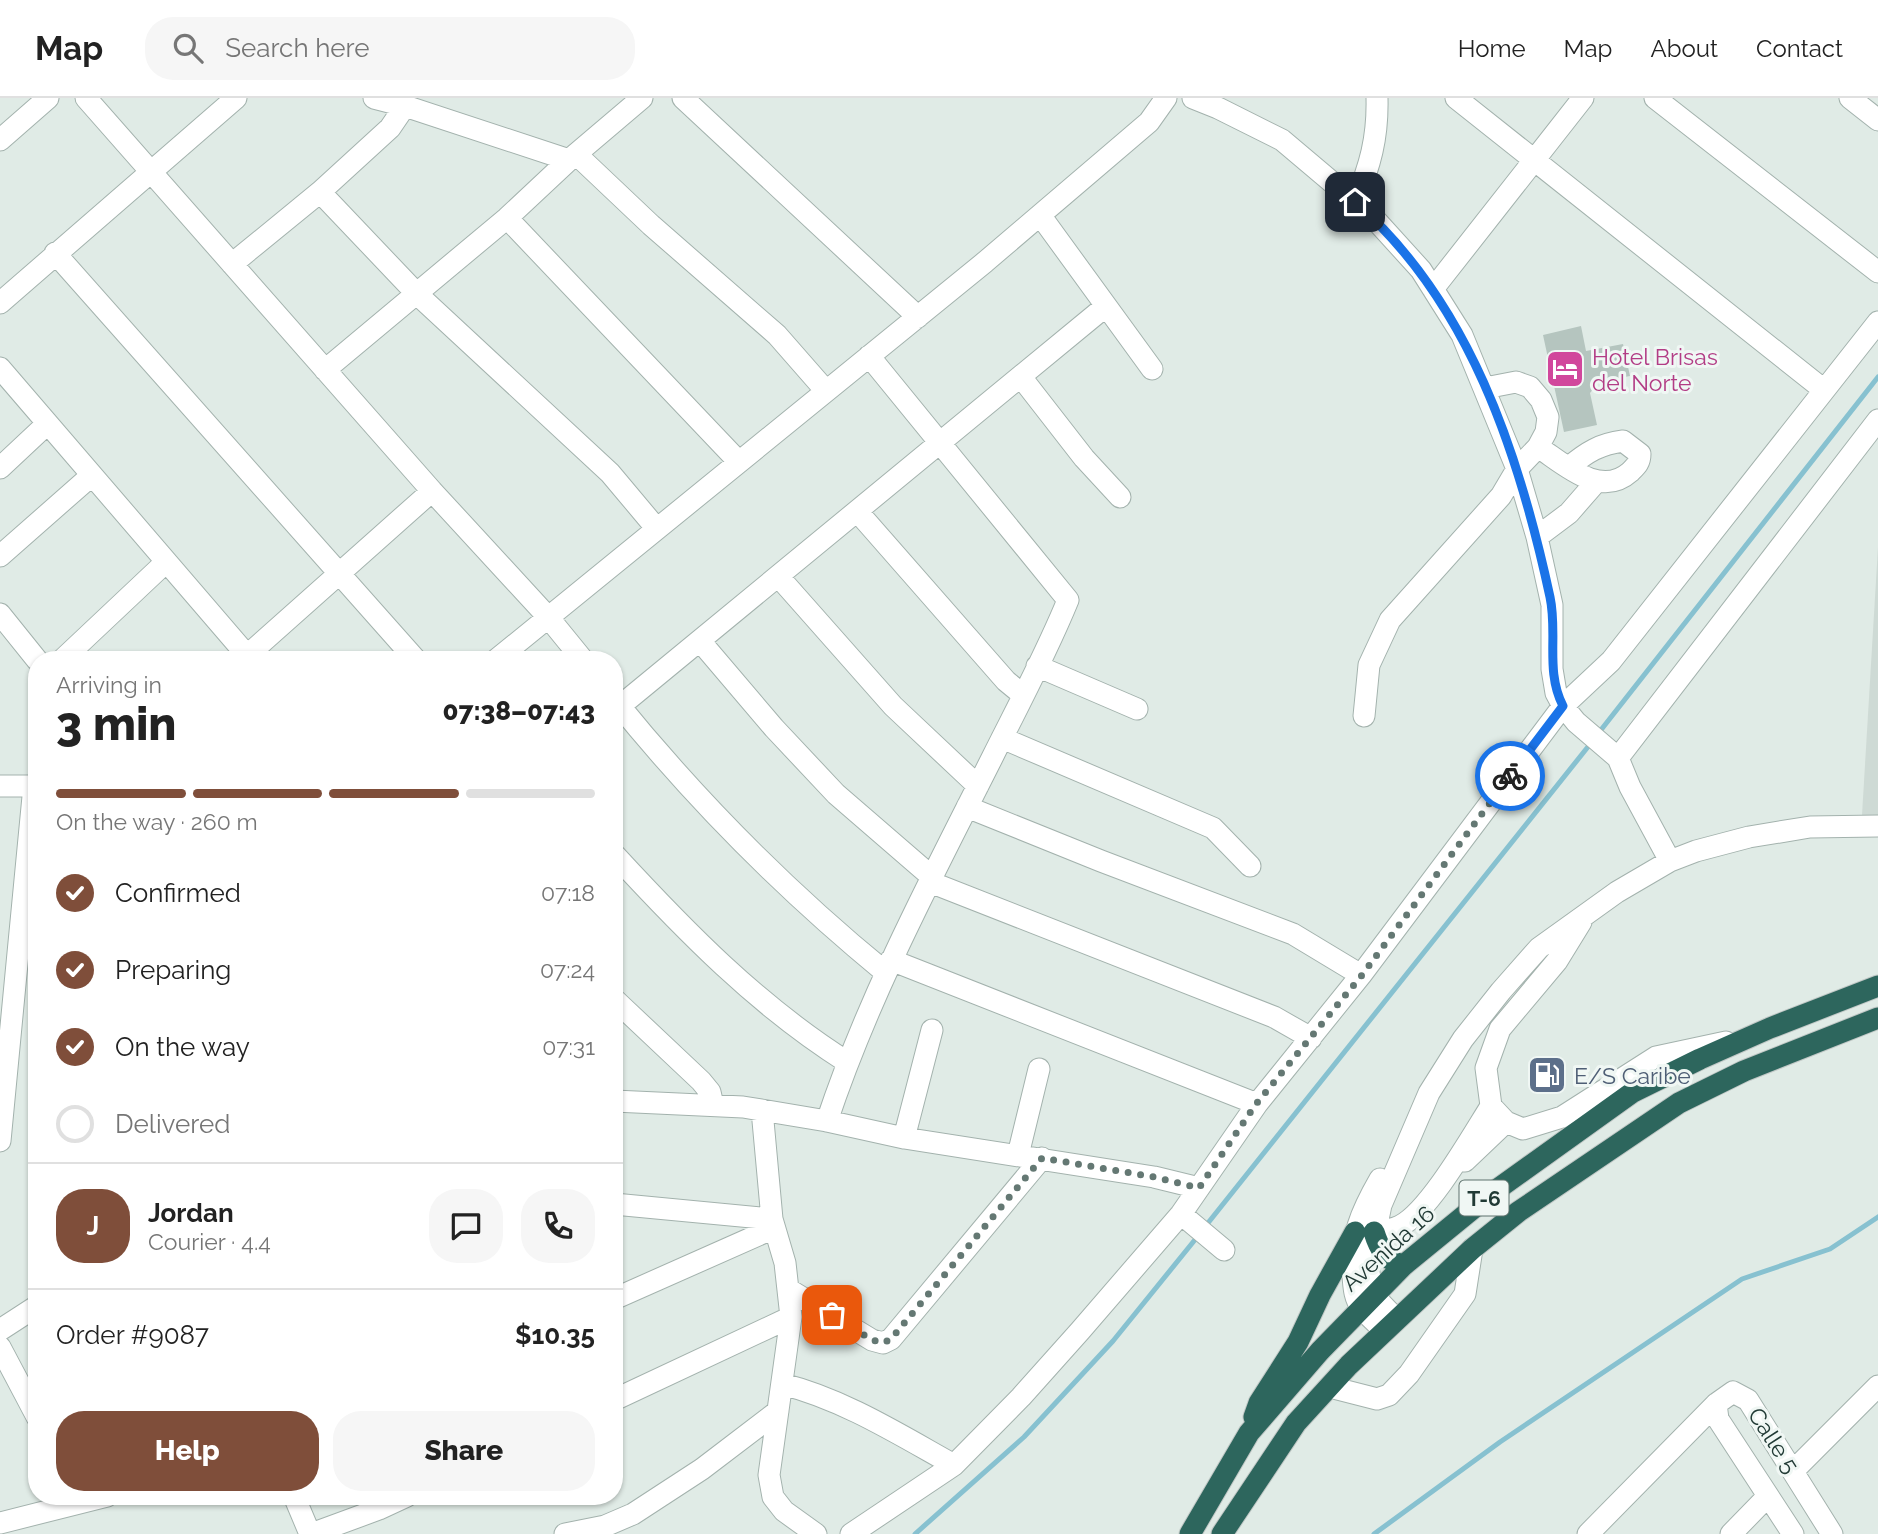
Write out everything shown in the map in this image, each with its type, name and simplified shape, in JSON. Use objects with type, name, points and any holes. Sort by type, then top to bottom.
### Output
[{"type":"highway","name":"Avenida 16","points":[[1190,1534],[1249,1433],[1320,1351],[1404,1265],[1492,1192],[1633,1092],[1751,1037],[1878,986]]},
{"type":"highway","name":"T-6","points":[[1222,1534],[1296,1423],[1390,1324],[1472,1249],[1518,1212],[1679,1103],[1744,1071],[1878,1018]]},
{"type":"highway","name":"T-6","points":[[1249,1433],[1259,1403],[1298,1342],[1320,1295],[1364,1232]]},
{"type":"highway","points":[[1364,1232],[1397,1264],[1404,1265]]},
{"type":"street","points":[[0,141],[48,98]]},
{"type":"street","points":[[86,98],[576,651]]},
{"type":"street","points":[[0,303],[236,98]]},
{"type":"street","points":[[374,98],[573,158],[777,335],[826,391]]},
{"type":"street","points":[[325,369],[507,218],[642,98]]},
{"type":"street","points":[[683,98],[918,317]]},
{"type":"street","points":[[507,651],[1040,215],[1149,122],[1166,98]]},
{"type":"street","points":[[1193,98],[1282,140],[1372,216],[1421,270],[1462,335],[1517,469],[1537,537],[1552,605],[1552,669],[1556,693],[1570,714],[1613,754],[1670,861]]},
{"type":"street","points":[[1355,202],[1371,162],[1377,98]]},
{"type":"street","points":[[1456,98],[1824,390]]},
{"type":"street","points":[[1433,289],[1583,98]]},
{"type":"street","points":[[1655,98],[1878,272]]},
{"type":"street","points":[[1850,98],[1878,120]]},
{"type":"street","points":[[232,264],[320,192],[390,128],[405,106]]},
{"type":"street","points":[[320,192],[417,294],[610,473],[656,529]]},
{"type":"street","points":[[1040,215],[1152,369]]},
{"type":"street","points":[[507,218],[739,462]]},
{"type":"street","points":[[55,253],[408,651]]},
{"type":"street","points":[[623,700],[699,641],[1106,306]]},
{"type":"street","points":[[851,1534],[954,1465],[1021,1397],[1181,1214],[1256,1104],[1570,714],[1878,322]]},
{"type":"street","points":[[827,1121],[847,1062],[888,966],[1038,666],[1068,600],[869,356]]},
{"type":"street","points":[[0,368],[241,651]]},
{"type":"street","points":[[1021,377],[1084,458],[1120,497]]},
{"type":"street","points":[[1364,716],[1368,665],[1390,620],[1501,496],[1517,469],[1538,447],[1546,432],[1548,417],[1541,400],[1530,387],[1516,382],[1485,388]]},
{"type":"street","points":[[1613,754],[1878,420]]},
{"type":"street","points":[[0,468],[47,424]]},
{"type":"street","points":[[1538,447],[1585,479],[1596,482],[1623,478],[1637,465],[1640,454],[1623,441],[1603,444],[1591,449],[1569,467]]},
{"type":"street","points":[[0,556],[91,476]]},
{"type":"street","points":[[1537,537],[1569,513],[1596,482]]},
{"type":"street","points":[[255,651],[432,491]]},
{"type":"street","points":[[857,511],[1006,681],[1023,695]]},
{"type":"street","points":[[72,651],[166,562]]},
{"type":"street","points":[[778,576],[893,706],[978,786]]},
{"type":"street","points":[[0,614],[30,651]]},
{"type":"street","points":[[699,641],[774,728],[836,794],[931,879],[1274,1017],[1311,1038]]},
{"type":"street","points":[[1038,666],[1137,709]]},
{"type":"street","points":[[623,713],[722,822],[830,927],[888,966],[1256,1104]]},
{"type":"street","points":[[1002,738],[1213,828],[1251,866]]},
{"type":"street","points":[[0,786],[28,786]]},
{"type":"street","points":[[968,807],[1293,934],[1362,975]]},
{"type":"street","points":[[1390,1324],[1367,1301],[1364,1232],[1381,1205],[1429,1093],[1464,1039],[1539,948],[1616,892],[1670,861],[1696,850],[1749,836],[1810,827],[1878,826]]},
{"type":"street","points":[[0,1141],[3,1084],[28,858]]},
{"type":"street","points":[[623,864],[731,974],[815,1042],[847,1062]]},
{"type":"street","points":[[1586,915],[1557,961],[1500,1029],[1486,1068],[1491,1106],[1506,1122],[1523,1129],[1562,1117],[1656,1057],[1751,1037]]},
{"type":"street","points":[[623,1007],[701,1081],[710,1092],[713,1105]]},
{"type":"street","points":[[904,1138],[932,1030]]},
{"type":"street","points":[[1018,1154],[1039,1069]]},
{"type":"street","points":[[623,1101],[762,1110],[904,1138],[1154,1177],[1199,1188]]},
{"type":"street","points":[[1364,1232],[1399,1227],[1412,1219],[1443,1181],[1491,1106]]},
{"type":"street","points":[[762,1110],[773,1224],[785,1263],[791,1317],[769,1475],[773,1497],[784,1511],[816,1534]]},
{"type":"street","points":[[1443,1181],[1506,1122]]},
{"type":"street","points":[[788,1289],[872,1340],[883,1343],[891,1339],[1042,1158]]},
{"type":"street","points":[[623,1205],[773,1224]]},
{"type":"street","points":[[1181,1214],[1224,1250]]},
{"type":"street","points":[[623,1295],[773,1224]]},
{"type":"street","points":[[1330,1387],[1377,1399],[1390,1395],[1409,1374],[1465,1294],[1472,1249]]},
{"type":"street","points":[[0,1330],[28,1312]]},
{"type":"street","points":[[623,1396],[791,1317]]},
{"type":"street","points":[[0,1347],[28,1400]]},
{"type":"street","points":[[782,1384],[805,1390],[877,1423],[954,1465]]},
{"type":"street","points":[[1794,1470],[1878,1386]]},
{"type":"street","name":"Calle 5","points":[[1793,1534],[1718,1419],[1716,1404],[1733,1392],[1748,1400],[1832,1534]]},
{"type":"street","points":[[1587,1534],[1716,1404]]},
{"type":"street","points":[[565,1534],[605,1526],[634,1514],[702,1469],[778,1411]]},
{"type":"street","points":[[1731,1534],[1768,1496]]},
{"type":"street","points":[[0,1523],[57,1505]]},
{"type":"street","points":[[298,1505],[311,1534],[388,1505]]},
{"type":"shaded area","points":[[1878,547],[1878,816],[1862,815]]},
{"type":"building","name":"Hotel Brisas del Norte","points":[[1581,326],[1586,351],[1623,344],[1630,376],[1599,382],[1590,393],[1597,425],[1564,432],[1543,335]]},
{"type":"waterway","points":[[1597,735],[1878,377]]},
{"type":"waterway","points":[[1204,1228],[1591,743]]},
{"type":"waterway","points":[[1374,1534],[1500,1442],[1742,1279],[1830,1249],[1878,1217]]},
{"type":"waterway","points":[[915,1534],[1024,1437],[1113,1341],[1198,1236]]},
{"type":"way so far","points":[[832,1315],[872,1340],[883,1343],[891,1339],[1042,1158],[1154,1177],[1199,1188],[1256,1104],[1362,975],[1510,776]]},
{"type":"place","name":"Hotel Brisas del Norte","points":[[1565,369]]},
{"type":"place","name":"E/S Caribe","points":[[1547,1075]]},
{"type":"route","points":[[1355,202],[1372,216],[1421,270],[1462,335],[1517,469],[1537,537],[1552,605],[1552,669],[1556,693],[1563,706],[1510,776]]}]
